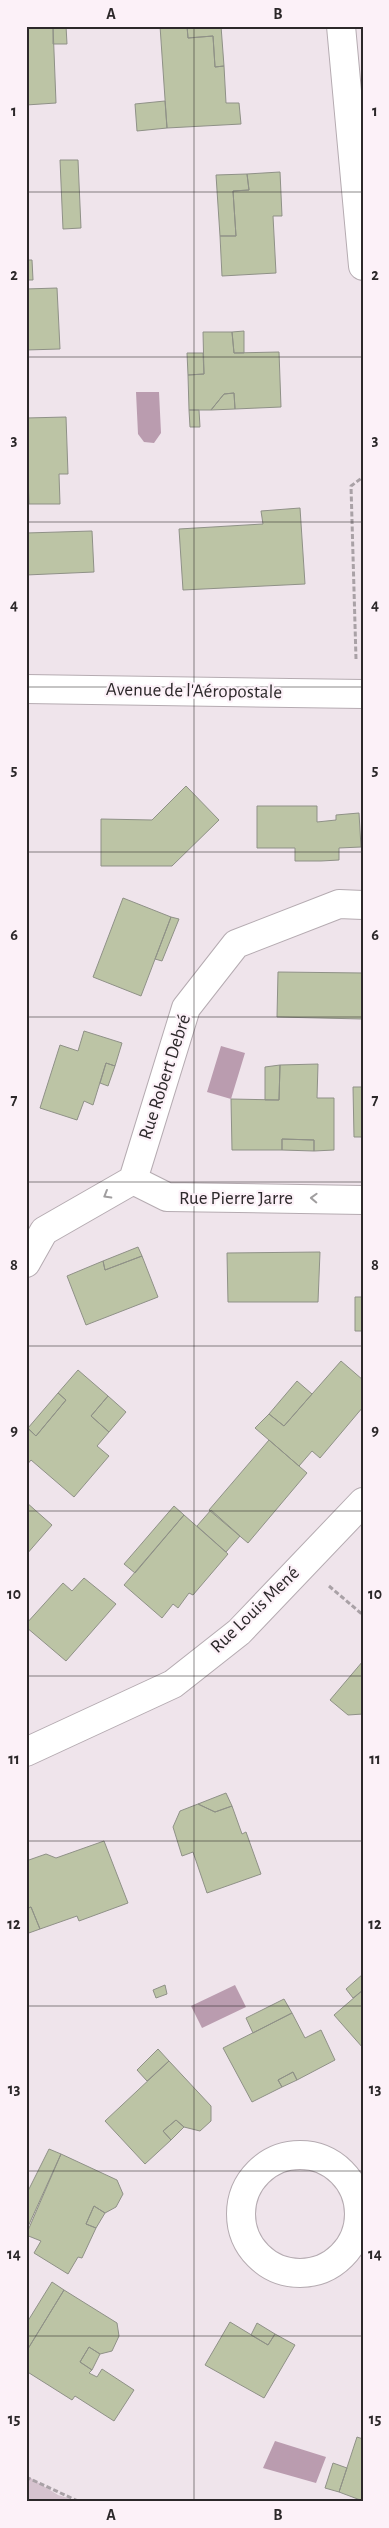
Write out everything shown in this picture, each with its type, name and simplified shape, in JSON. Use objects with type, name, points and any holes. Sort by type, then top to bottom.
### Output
[{"type":"street","points":[[340,26],[363,266]]},
{"type":"street","name":"Avenue de l'Aéropostale","points":[[26,689],[363,694]]},
{"type":"street","name":"Rue Robert Debré","points":[[133,1180],[186,1008],[236,944],[340,904],[363,905]]},
{"type":"street","points":[[26,1263],[44,1231],[133,1180]]},
{"type":"street","name":"Rue Pierre Jarre","points":[[133,1180],[167,1197],[363,1200]]},
{"type":"street","name":"Rue Louis Mené","points":[[26,1752],[173,1684],[239,1632],[363,1502]]},
{"type":"street","points":[[296,2154],[322,2159],[344,2173],[354,2188],[359,2204],[358,2241],[330,2265],[313,2271],[296,2273],[278,2268],[263,2260],[251,2247],[243,2231],[241,2214],[244,2196],[252,2180],[263,2167],[279,2158],[296,2154]]},
{"type":"path","points":[[356,663],[351,486],[363,477]]},
{"type":"path","points":[[304,1564],[363,1615]]},
{"type":"path","points":[[26,2477],[80,2502]]},
{"type":"shaded area","points":[[136,392],[159,392],[161,433],[154,443],[144,442],[138,434]]},
{"type":"shaded area","points":[[221,1046],[245,1053],[231,1099],[207,1092]]},
{"type":"shaded area","points":[[235,1985],[246,2007],[202,2028],[191,2006]]},
{"type":"shaded area","points":[[275,2441],[326,2457],[316,2483],[263,2468]]},
{"type":"shaded area","points":[[26,2475],[58,2495],[81,2502],[26,2502]]},
{"type":"building","points":[[26,26],[53,26],[56,103],[26,105]]},
{"type":"building","points":[[53,26],[66,26],[67,44],[53,44]]},
{"type":"building","points":[[160,26],[187,26],[188,38],[213,36],[215,67],[224,66],[226,103],[239,103],[241,124],[167,128]]},
{"type":"building","points":[[187,26],[221,26],[224,66],[215,67],[213,36],[188,38]]},
{"type":"building","points":[[165,101],[167,128],[137,131],[135,104]]},
{"type":"building","points":[[60,160],[78,160],[81,228],[63,229]]},
{"type":"building","points":[[280,172],[282,216],[273,216],[276,273],[222,276],[220,236],[236,236],[233,191],[249,190],[247,174]]},
{"type":"building","points":[[247,174],[249,190],[233,191],[236,236],[220,236],[216,175]]},
{"type":"building","points":[[26,260],[32,260],[33,280],[26,280]]},
{"type":"building","points":[[57,288],[60,349],[26,350],[26,289]]},
{"type":"building","points":[[244,331],[244,353],[234,353],[232,332]]},
{"type":"building","points":[[203,332],[232,332],[234,353],[279,352],[281,407],[235,409],[234,393],[224,394],[211,410],[189,410],[188,375],[204,374]]},
{"type":"building","points":[[187,353],[203,353],[204,374],[188,375]]},
{"type":"building","points":[[234,393],[235,409],[211,410],[224,394]]},
{"type":"building","points":[[189,410],[199,410],[200,427],[190,427]]},
{"type":"building","points":[[66,417],[68,474],[59,474],[60,504],[29,504],[26,418]]},
{"type":"building","points":[[300,508],[305,584],[183,590],[179,529],[263,524],[261,511]]},
{"type":"building","points":[[92,531],[94,572],[26,575],[26,533]]},
{"type":"building","points":[[186,786],[219,820],[172,866],[101,866],[101,819],[152,820]]},
{"type":"building","points":[[257,806],[317,806],[317,822],[336,820],[336,815],[359,813],[361,847],[339,848],[339,860],[321,861],[295,861],[295,848],[257,848]]},
{"type":"building","points":[[123,898],[171,917],[141,996],[93,977]]},
{"type":"building","points":[[171,917],[179,919],[162,961],[155,959]]},
{"type":"building","points":[[278,972],[363,973],[363,1019],[277,1017]]},
{"type":"building","points":[[84,1031],[122,1043],[115,1066],[106,1063],[93,1105],[84,1101],[77,1120],[40,1108],[60,1045],[78,1051]]},
{"type":"building","points":[[106,1063],[115,1066],[108,1086],[100,1083]]},
{"type":"building","points":[[318,1064],[317,1098],[334,1098],[334,1150],[314,1151],[314,1140],[282,1139],[282,1150],[232,1150],[231,1099],[279,1100],[280,1065]]},
{"type":"building","points":[[280,1065],[279,1100],[265,1100],[265,1067]]},
{"type":"building","points":[[353,1087],[363,1087],[363,1137],[354,1137]]},
{"type":"building","points":[[282,1139],[314,1140],[314,1151],[282,1150]]},
{"type":"building","points":[[138,1247],[142,1256],[105,1270],[103,1261]]},
{"type":"building","points":[[320,1252],[318,1302],[228,1302],[227,1253]]},
{"type":"building","points":[[142,1256],[158,1297],[86,1325],[67,1276],[103,1261],[105,1270]]},
{"type":"building","points":[[355,1297],[363,1297],[363,1331],[355,1331]]},
{"type":"building","points":[[341,1361],[363,1380],[363,1407],[320,1458],[312,1451],[299,1466],[255,1428],[269,1414],[284,1426]]},
{"type":"building","points":[[78,1370],[108,1396],[91,1416],[109,1432],[97,1446],[109,1456],[74,1497],[31,1460],[26,1466],[26,1427],[36,1436],[66,1400],[58,1393]]},
{"type":"building","points":[[297,1381],[312,1394],[284,1426],[269,1414]]},
{"type":"building","points":[[58,1393],[66,1400],[36,1436],[28,1428]]},
{"type":"building","points":[[108,1396],[126,1412],[109,1432],[91,1416]]},
{"type":"building","points":[[269,1440],[307,1473],[248,1543],[209,1510]]},
{"type":"building","points":[[26,1502],[52,1525],[26,1555]]},
{"type":"building","points":[[174,1506],[184,1515],[135,1573],[124,1564]]},
{"type":"building","points":[[211,1510],[240,1536],[226,1552],[197,1526]]},
{"type":"building","points":[[184,1515],[228,1554],[193,1595],[189,1593],[178,1608],[173,1604],[162,1618],[124,1585]]},
{"type":"building","points":[[84,1578],[116,1604],[66,1661],[26,1627],[26,1624],[63,1583],[72,1591]]},
{"type":"building","points":[[363,1661],[363,1714],[348,1715],[330,1700]]},
{"type":"building","points":[[226,1793],[232,1806],[215,1812],[198,1804]]},
{"type":"building","points":[[198,1804],[215,1812],[232,1806],[242,1834],[246,1832],[261,1874],[207,1893],[193,1852],[182,1856],[173,1827],[180,1811]]},
{"type":"building","points":[[104,1841],[128,1903],[79,1921],[77,1916],[40,1929],[31,1907],[26,1909],[26,1861],[46,1854],[56,1858]]},
{"type":"building","points":[[31,1907],[40,1929],[26,1934],[26,1909]]},
{"type":"building","points":[[363,1974],[363,1990],[353,1998],[346,1989]]},
{"type":"building","points":[[165,1985],[167,1994],[156,1998],[153,1990]]},
{"type":"building","points":[[363,1990],[363,2048],[334,2015]]},
{"type":"building","points":[[284,1999],[292,2013],[253,2033],[246,2018]]},
{"type":"building","points":[[292,2013],[305,2038],[321,2030],[335,2060],[297,2080],[293,2072],[278,2080],[282,2087],[252,2102],[223,2048]]},
{"type":"building","points":[[158,2049],[169,2061],[147,2081],[137,2070]]},
{"type":"building","points":[[169,2061],[211,2106],[211,2121],[200,2131],[184,2127],[176,2120],[163,2131],[171,2140],[145,2164],[105,2121]]},
{"type":"building","points":[[293,2072],[297,2080],[282,2087],[278,2080]]},
{"type":"building","points":[[176,2120],[184,2127],[171,2140],[163,2131]]},
{"type":"building","points":[[49,2149],[61,2154],[26,2231],[26,2195]]},
{"type":"building","points":[[61,2154],[117,2180],[123,2194],[116,2207],[105,2213],[94,2206],[86,2224],[96,2228],[82,2258],[78,2257],[68,2274],[34,2253],[41,2241],[26,2235]]},
{"type":"building","points":[[94,2206],[105,2213],[96,2228],[86,2224]]},
{"type":"building","points":[[52,2282],[64,2290],[26,2352],[26,2324]]},
{"type":"building","points":[[64,2290],[117,2323],[119,2336],[112,2351],[100,2354],[89,2347],[80,2362],[92,2370],[89,2373],[97,2377],[102,2369],[134,2390],[114,2421],[75,2396],[72,2400],[26,2371],[26,2352]]},
{"type":"building","points":[[230,2322],[268,2345],[275,2334],[295,2345],[264,2398],[205,2365]]},
{"type":"building","points":[[257,2323],[275,2334],[268,2345],[251,2335]]},
{"type":"building","points":[[89,2347],[100,2354],[92,2370],[80,2362]]},
{"type":"building","points":[[357,2437],[363,2439],[363,2501],[339,2492]]},
{"type":"building","points":[[333,2463],[347,2468],[339,2492],[325,2488]]}]
